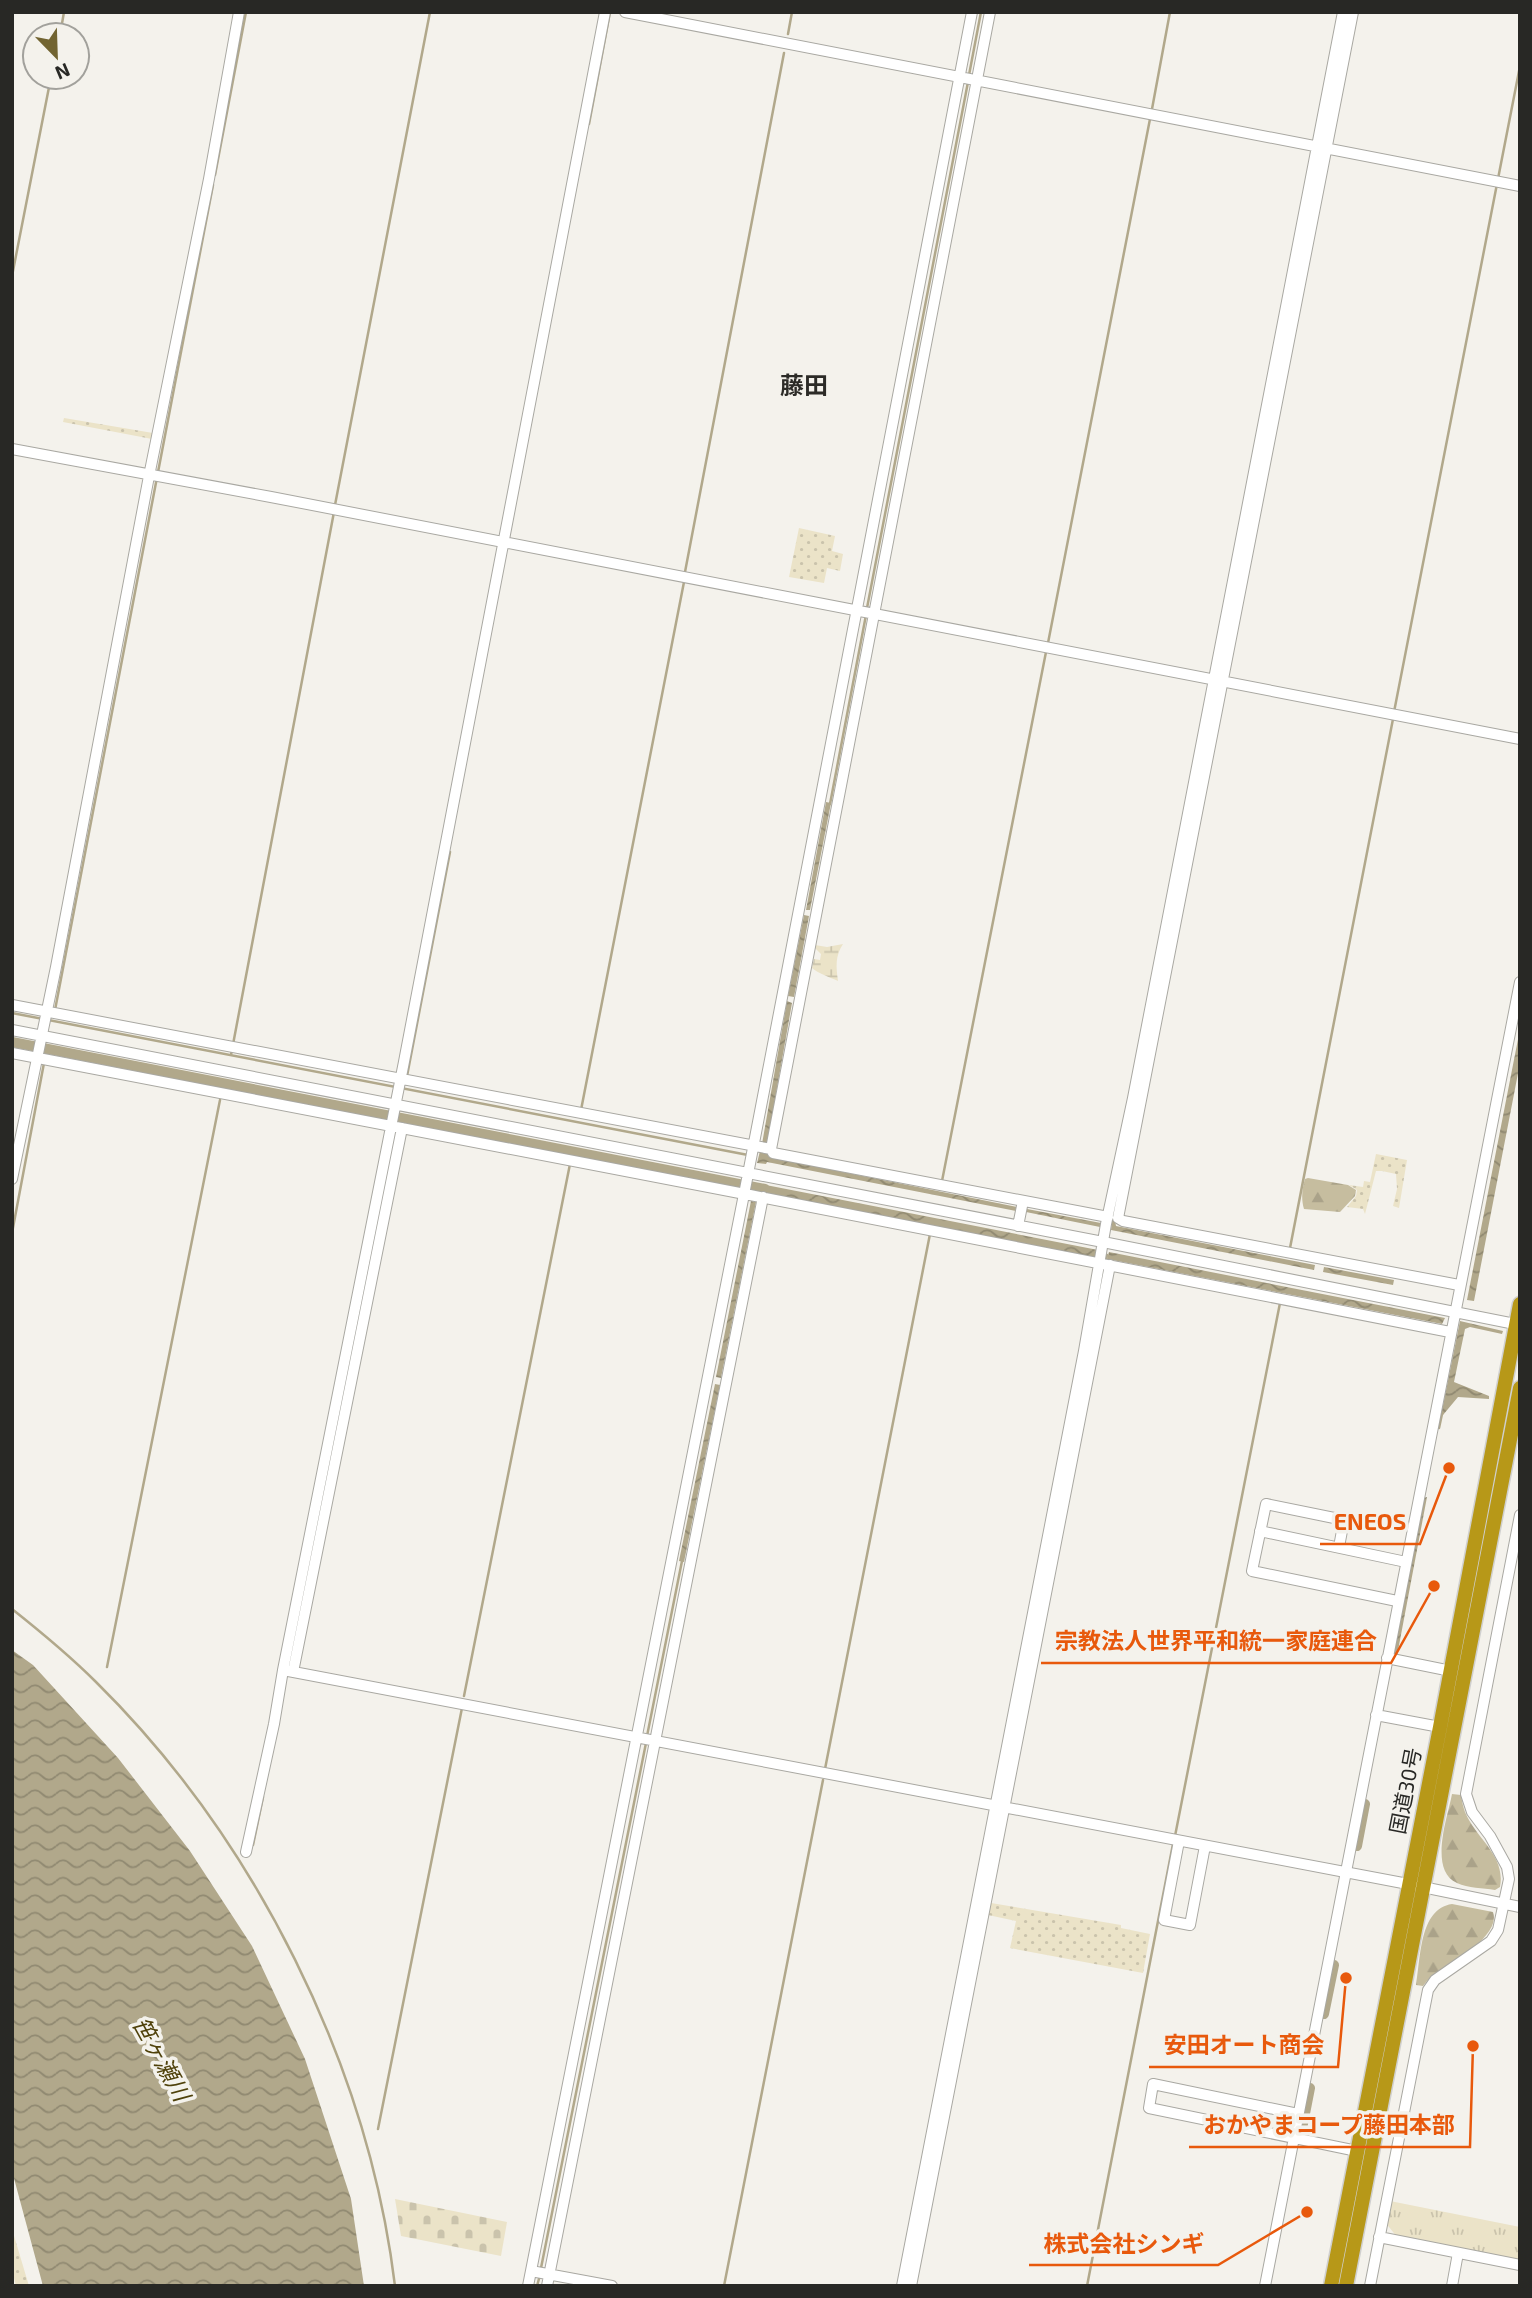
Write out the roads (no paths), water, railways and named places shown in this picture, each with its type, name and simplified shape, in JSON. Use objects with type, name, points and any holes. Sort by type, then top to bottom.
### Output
[{"type":"highway","name":"国道30号","points":[[1346,2286],[1416,1886],[1440,1727],[1520,1304]]},
{"type":"highway","name":"国道30号","points":[[1331,2286],[1357,2151],[1416,1886],[1520,1388]]},
{"type":"street","points":[[12,1179],[39,1047],[49,1015],[154,477],[239,12]]},
{"type":"street","points":[[246,1852],[288,1671],[344,1393],[507,542],[605,12]]},
{"type":"street","points":[[625,12],[1520,186]]},
{"type":"street","points":[[547,2286],[540,2273],[718,1381],[751,1189],[866,613],[968,80],[972,12]]},
{"type":"street","points":[[759,1151],[968,80],[990,12]]},
{"type":"street","points":[[1322,148],[1343,12]]},
{"type":"street","points":[[902,2286],[1089,1352],[1103,1256],[1138,1071],[1218,681],[1322,148],[1353,12]]},
{"type":"street","points":[[12,450],[507,542],[1520,740]]},
{"type":"street","points":[[1265,2286],[1346,1873],[1381,1716],[1397,1601],[1520,982]]},
{"type":"street","points":[[12,1005],[49,1015],[232,1048],[402,1084],[580,1114],[1022,1207],[1123,1221],[1459,1285]]},
{"type":"street","points":[[12,1030],[39,1047],[751,1189],[1103,1256],[1450,1332]]},
{"type":"street","points":[[12,1053],[39,1047],[751,1189],[1018,1226],[1103,1256],[1454,1312],[1518,1325]]},
{"type":"street","points":[[528,2286],[540,2273],[718,1381],[751,1189]]},
{"type":"street","points":[[1018,1226],[1022,1207]]},
{"type":"street","points":[[1339,1547],[1344,1520],[1266,1504],[1252,1571],[1397,1601]]},
{"type":"street","points":[[1370,2286],[1428,1990],[1435,1980],[1491,1941],[1499,1930],[1509,1879],[1507,1867],[1490,1836],[1472,1812],[1466,1794],[1520,1515]]},
{"type":"street","points":[[1260,1531],[1406,1562]]},
{"type":"street","points":[[1387,1658],[1451,1671]]},
{"type":"street","points":[[288,1671],[1520,1907]]},
{"type":"street","points":[[1381,1716],[1440,1727]]},
{"type":"street","points":[[911,2286],[1000,1807]]},
{"type":"street","points":[[1179,1841],[1164,1920],[1190,1926],[1205,1846]]},
{"type":"street","points":[[1298,2114],[1153,2084],[1149,2108],[1357,2151]]},
{"type":"street","points":[[1380,2237],[1520,2265]]},
{"type":"street","points":[[1452,2286],[1458,2253]]},
{"type":"street","points":[[540,2273],[612,2286]]},
{"type":"water","points":[[826,802],[831,803],[810,910],[806,910]]},
{"type":"water","points":[[804,915],[809,916],[794,997],[788,996]]},
{"type":"water","points":[[787,1001],[792,1003],[767,1145],[762,1144]]},
{"type":"water","points":[[1520,1029],[1520,1063],[1474,1301],[1467,1300]]},
{"type":"water","points":[[760,1151],[766,1151],[769,1157],[1017,1207],[1016,1211],[767,1162],[757,1163]]},
{"type":"water","points":[[755,1183],[1098,1250],[1098,1255],[1094,1258],[753,1191]]},
{"type":"water","points":[[751,1201],[756,1202],[721,1378],[716,1377]]},
{"type":"water","points":[[1027,1209],[1101,1223],[1100,1227],[1026,1212]]},
{"type":"water","points":[[1112,1219],[1115,1220],[1116,1226],[1315,1265],[1314,1270],[1111,1230]]},
{"type":"water","points":[[1109,1252],[1445,1318],[1442,1324],[1107,1259]]},
{"type":"water","points":[[1324,1267],[1394,1280],[1393,1285],[1323,1272]]},
{"type":"water","points":[[1460,1321],[1503,1331],[1502,1334],[1470,1327],[1465,1329],[1454,1382],[1489,1396],[1489,1399],[1458,1397],[1441,1415]]},
{"type":"water","points":[[715,1384],[720,1385],[684,1562],[679,1561]]},
{"type":"water","points":[[1427,1497],[1397,1656],[1393,1655],[1423,1498]]},
{"type":"water","name":"笹ヶ瀬川","points":[[12,1650],[33,1665],[118,1758],[190,1851],[252,1946],[305,2059],[351,2199],[364,2286],[43,2286],[12,2171]]},
{"type":"waterway","points":[[62,21],[64,12]]},
{"type":"waterway","points":[[215,175],[246,12]]},
{"type":"waterway","points":[[335,505],[430,12]]},
{"type":"waterway","points":[[589,124],[610,12]]},
{"type":"waterway","points":[[788,34],[792,12]]},
{"type":"waterway","points":[[969,75],[981,12]]},
{"type":"waterway","points":[[1152,109],[1170,12]]},
{"type":"waterway","points":[[685,572],[784,53]]},
{"type":"waterway","points":[[1394,712],[1520,66]]},
{"type":"waterway","points":[[867,608],[968,82]]},
{"type":"waterway","points":[[12,276],[48,91]]},
{"type":"waterway","points":[[1048,643],[1150,119]]},
{"type":"waterway","points":[[55,1010],[213,185]]},
{"type":"waterway","points":[[231,1055],[334,512]]},
{"type":"waterway","points":[[581,1110],[684,582]]},
{"type":"waterway","points":[[830,804],[866,615]]},
{"type":"waterway","points":[[942,1181],[1046,652]]},
{"type":"waterway","points":[[1290,1248],[1393,719]]},
{"type":"waterway","points":[[407,1076],[450,852]]},
{"type":"waterway","points":[[12,1013],[748,1155]]},
{"type":"waterway","points":[[12,1042],[765,1189]]},
{"type":"waterway","points":[[46,1054],[47,1049]]},
{"type":"waterway","points":[[12,1233],[44,1063]]},
{"type":"waterway","points":[[223,1087],[224,1083]]},
{"type":"waterway","points":[[107,1667],[220,1100]]},
{"type":"waterway","points":[[398,1122],[399,1117]]},
{"type":"waterway","points":[[289,1667],[396,1134]]},
{"type":"waterway","points":[[464,1696],[570,1164]]},
{"type":"waterway","points":[[825,1769],[930,1234]]},
{"type":"waterway","points":[[1106,1260],[1107,1255]]},
{"type":"waterway","points":[[1100,1293],[1104,1271]]},
{"type":"waterway","points":[[1175,1836],[1280,1303]]},
{"type":"waterway","points":[[1439,1428],[1442,1414]]},
{"type":"waterway","points":[[647,1736],[682,1561]]},
{"type":"waterway","points":[[12,1609],[86,1672],[153,1744],[206,1811],[253,1884],[295,1960],[330,2039],[359,2120],[381,2203],[395,2286]]},
{"type":"waterway","points":[[378,2129],[462,1708]]},
{"type":"waterway","points":[[541,2268],[646,1743]]},
{"type":"waterway","points":[[724,2286],[823,1780]]},
{"type":"waterway","points":[[253,1845],[263,1797]]},
{"type":"waterway","points":[[1357,1846],[1365,1804]]},
{"type":"waterway","points":[[1087,2286],[1173,1844]]},
{"type":"waterway","points":[[1324,2014],[1334,1965]]},
{"type":"waterway","points":[[1301,2134],[1310,2088]]},
{"type":"waterway","points":[[537,2286],[540,2275]]},
{"type":"place","name":"ENEOS","points":[[1449,1468]]},
{"type":"place","name":"宗教法人世界平和統一家庭連合","points":[[1434,1586]]},
{"type":"place","name":"安田オート商会","points":[[1346,1978]]},
{"type":"place","name":"おかやまコープ藤田本部","points":[[1473,2046]]},
{"type":"place","name":"株式会社シンギ","points":[[1307,2212]]},
{"type":"district","name":"藤田","points":[[804,386]]}]
